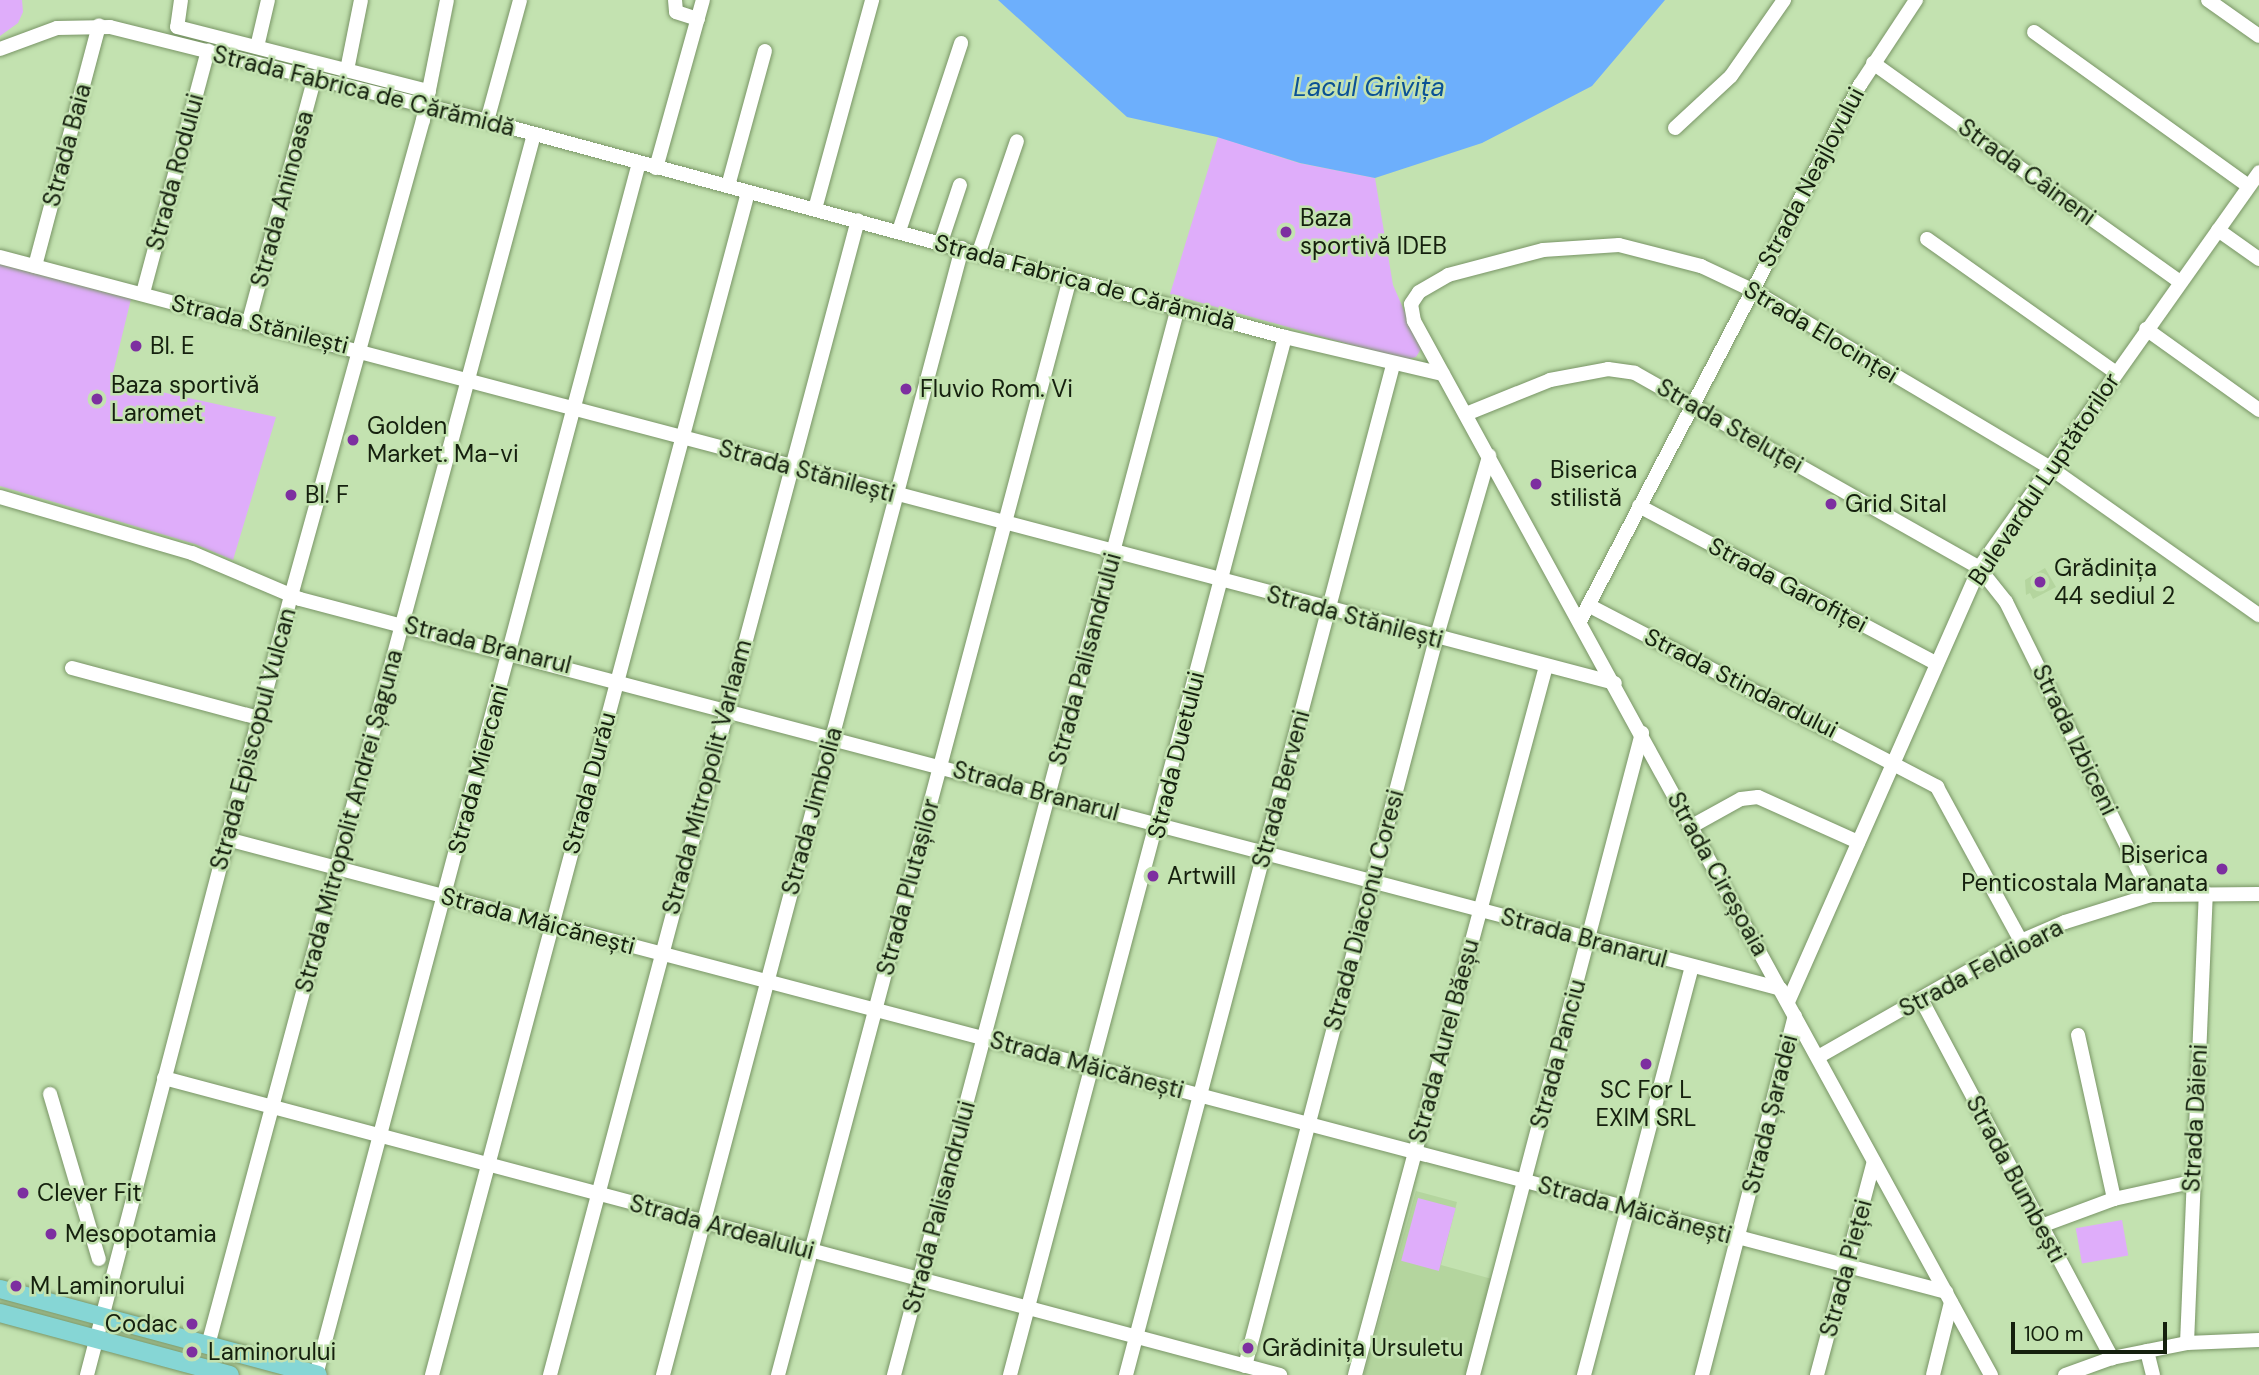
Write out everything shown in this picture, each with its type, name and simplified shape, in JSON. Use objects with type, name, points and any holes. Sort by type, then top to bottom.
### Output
[{"type":"main road","points":[[0,1289],[316,1375]]},
{"type":"main road","points":[[0,1313],[201,1371],[230,1375]]},
{"type":"street","name":"Strada Fabrica de Cărămidă","points":[[181,0],[175,24],[347,70],[487,121],[748,192],[816,205],[858,220],[1285,337],[1393,365],[1443,374]]},
{"type":"street","points":[[257,47],[268,0]]},
{"type":"street","points":[[347,70],[361,0]]},
{"type":"street","name":"Strada Episcopul Vulcan","points":[[87,1375],[291,596],[428,99],[447,0]]},
{"type":"street","points":[[487,121],[520,0]]},
{"type":"street","points":[[675,0],[680,15],[698,19]]},
{"type":"street","points":[[656,167],[704,0]]},
{"type":"street","points":[[816,205],[872,0]]},
{"type":"street","points":[[1675,128],[1731,76],[1784,0]]},
{"type":"street","name":"Strada Neajlovului","points":[[1580,621],[1873,62],[1916,0]]},
{"type":"street","points":[[2208,0],[2259,36]]},
{"type":"street","name":"Strada Fabrica de Cărămidă","points":[[0,49],[42,31],[99,25],[315,77],[428,99]]},
{"type":"street","name":"Strada Baia","points":[[35,266],[99,25]]},
{"type":"street","points":[[2034,32],[2248,186]]},
{"type":"street","points":[[899,231],[961,43]]},
{"type":"street","name":"Strada Rodului","points":[[142,293],[208,51]]},
{"type":"street","points":[[728,186],[765,51]]},
{"type":"street","name":"Strada Câineni","points":[[1873,62],[2180,282]]},
{"type":"street","name":"Strada Aninoasa","points":[[249,321],[315,77]]},
{"type":"street","name":"Strada Mitropolit Andrei Șaguna","points":[[208,1345],[534,134]]},
{"type":"street","points":[[979,252],[1017,141]]},
{"type":"street","name":"Strada Miercani","points":[[316,1375],[639,163]]},
{"type":"street","name":"Bulevardul Luptătorilor","points":[[1788,1002],[1979,569],[2115,372],[2259,172]]},
{"type":"street","points":[[941,242],[960,185]]},
{"type":"street","name":"Strada Durău","points":[[432,1375],[748,192]]},
{"type":"street","name":"Strada Mitropolit Varlaam","points":[[550,1375],[789,466],[858,220]]},
{"type":"street","points":[[2218,230],[2259,259]]},
{"type":"street","points":[[1927,239],[2115,372]]},
{"type":"street","name":"Strada Elocinței","points":[[1443,374],[1410,312],[1413,299],[1448,275],[1504,258],[1556,248],[1619,245],[1677,257],[1752,290],[2049,467],[2259,615]]},
{"type":"street","name":"Strada Jimbolia","points":[[663,1375],[962,248]]},
{"type":"street","name":"Strada Stănilești","points":[[0,257],[358,349],[1436,639],[1615,683]]},
{"type":"street","name":"Strada Plutașilor","points":[[778,1375],[1070,278]]},
{"type":"street","name":"Strada Palisandrului","points":[[894,1375],[1178,308]]},
{"type":"street","points":[[2146,329],[2259,410]]},
{"type":"street","name":"Strada Duetului","points":[[1010,1375],[1158,825],[1285,337]]},
{"type":"street","name":"Strada Berveni","points":[[1126,1375],[1393,365]]},
{"type":"street","name":"Strada Steluței","points":[[1466,414],[1550,380],[1608,369],[1635,373],[1979,569]]},
{"type":"street","name":"Strada Cireșoaia","points":[[1443,374],[1615,683],[1992,1375]]},
{"type":"street","name":"Strada Diaconu Coresi","points":[[1245,1366],[1436,639],[1489,456]]},
{"type":"street","name":"Strada Branarul","points":[[0,497],[192,554],[291,596],[617,678],[1158,825],[1781,989]]},
{"type":"street","name":"Strada Garofiței","points":[[1639,506],[1937,664]]},
{"type":"street","name":"Strada Izbiceni","points":[[1979,569],[1998,590],[2018,624],[2151,895]]},
{"type":"street","name":"Strada Stindardului","points":[[1588,604],[1927,780],[1945,797],[2021,941]]},
{"type":"street","name":"Strada Aurel Băeșu","points":[[1355,1375],[1546,666]]},
{"type":"street","points":[[72,668],[259,718]]},
{"type":"street","name":"Strada Panciu","points":[[1473,1375],[1642,733]]},
{"type":"street","points":[[1692,826],[1741,799],[1758,797],[1858,842]]},
{"type":"street","name":"Strada Măicănești","points":[[227,839],[1415,1151],[1846,1266],[1949,1297]]},
{"type":"street","name":"Strada Dăieni","points":[[2187,1343],[2206,893]]},
{"type":"street","points":[[2151,895],[2259,894]]},
{"type":"street","name":"Strada Feldioara","points":[[1818,1057],[2021,941],[2065,922],[2151,895]]},
{"type":"street","points":[[1584,1375],[1692,966]]},
{"type":"street","name":"Strada Bumbești","points":[[1921,999],[2112,1358]]},
{"type":"street","name":"Strada Șaradei","points":[[1702,1375],[1795,1016]]},
{"type":"street","points":[[2078,1035],[2114,1199]]},
{"type":"street","name":"Strada Ardealului","points":[[164,1078],[1280,1375]]},
{"type":"street","points":[[50,1094],[99,1259]]},
{"type":"street","name":"Strada Pieței","points":[[1817,1375],[1874,1161]]},
{"type":"street","points":[[2041,1226],[2114,1199],[2192,1182]]},
{"type":"street","points":[[1933,1375],[1949,1297]]},
{"type":"street","points":[[2065,1375],[2112,1358],[2187,1343],[2259,1340]]},
{"type":"street","points":[[2147,1352],[2153,1375]]},
{"type":"shaded area","points":[[0,0],[22,0],[23,12],[18,23],[0,36]]},
{"type":"shaded area","name":"Baza sportivă IDEB","points":[[1218,137],[1299,163],[1375,178],[1393,285],[1421,349],[1416,357],[1405,360],[1170,294]]},
{"type":"shaded area","name":"Baza sportivă Laromet","points":[[0,264],[131,299],[111,381],[276,417],[233,560],[195,544],[0,486]]},
{"type":"shaded area","name":"Grădinița 44 sediul 2","points":[[2045,568],[2056,587],[2033,599],[2030,593],[2026,595],[2025,580]]},
{"type":"shaded area","points":[[1416,1191],[1457,1202],[1441,1265],[1492,1279],[1468,1375],[1364,1375]]},
{"type":"shaded area","points":[[1418,1198],[1456,1208],[1439,1271],[1401,1261]]},
{"type":"shaded area","points":[[2122,1220],[2128,1255],[2082,1264],[2076,1228]]},
{"type":"water","name":"Lacul Grivița","points":[[998,0],[1665,0],[1592,86],[1482,143],[1375,178],[1300,163],[1217,137],[1127,117]]},
{"type":"place","name":"Baza sportivă IDEB","points":[[1286,232]]},
{"type":"place","name":"Bl. E","points":[[136,346]]},
{"type":"place","name":"Fluvio Rom. Vi","points":[[906,389]]},
{"type":"place","name":"Baza sportivă Laromet","points":[[97,399]]},
{"type":"place","name":"Golden Market. Ma-vi","points":[[353,440]]},
{"type":"place","name":"Biserica stilistă","points":[[1536,484]]},
{"type":"place","name":"Bl. F","points":[[291,495]]},
{"type":"place","name":"Grid Sital","points":[[1831,504]]},
{"type":"place","name":"Grădinița 44 sediul 2","points":[[2040,582]]},
{"type":"place","name":"Biserica Penticostala Maranata","points":[[2222,869]]},
{"type":"place","name":"Artwill","points":[[1153,876]]},
{"type":"place","name":"SC For L EXIM SRL","points":[[1646,1064]]},
{"type":"place","name":"Clever Fit","points":[[23,1193]]},
{"type":"place","name":"Mesopotamia","points":[[51,1234]]},
{"type":"place","name":"M Laminorului","points":[[16,1286]]},
{"type":"place","name":"Codac","points":[[192,1324]]},
{"type":"place","name":"Grădinița Ursuletu","points":[[1248,1348]]},
{"type":"place","name":"Laminorului","points":[[192,1352]]}]
